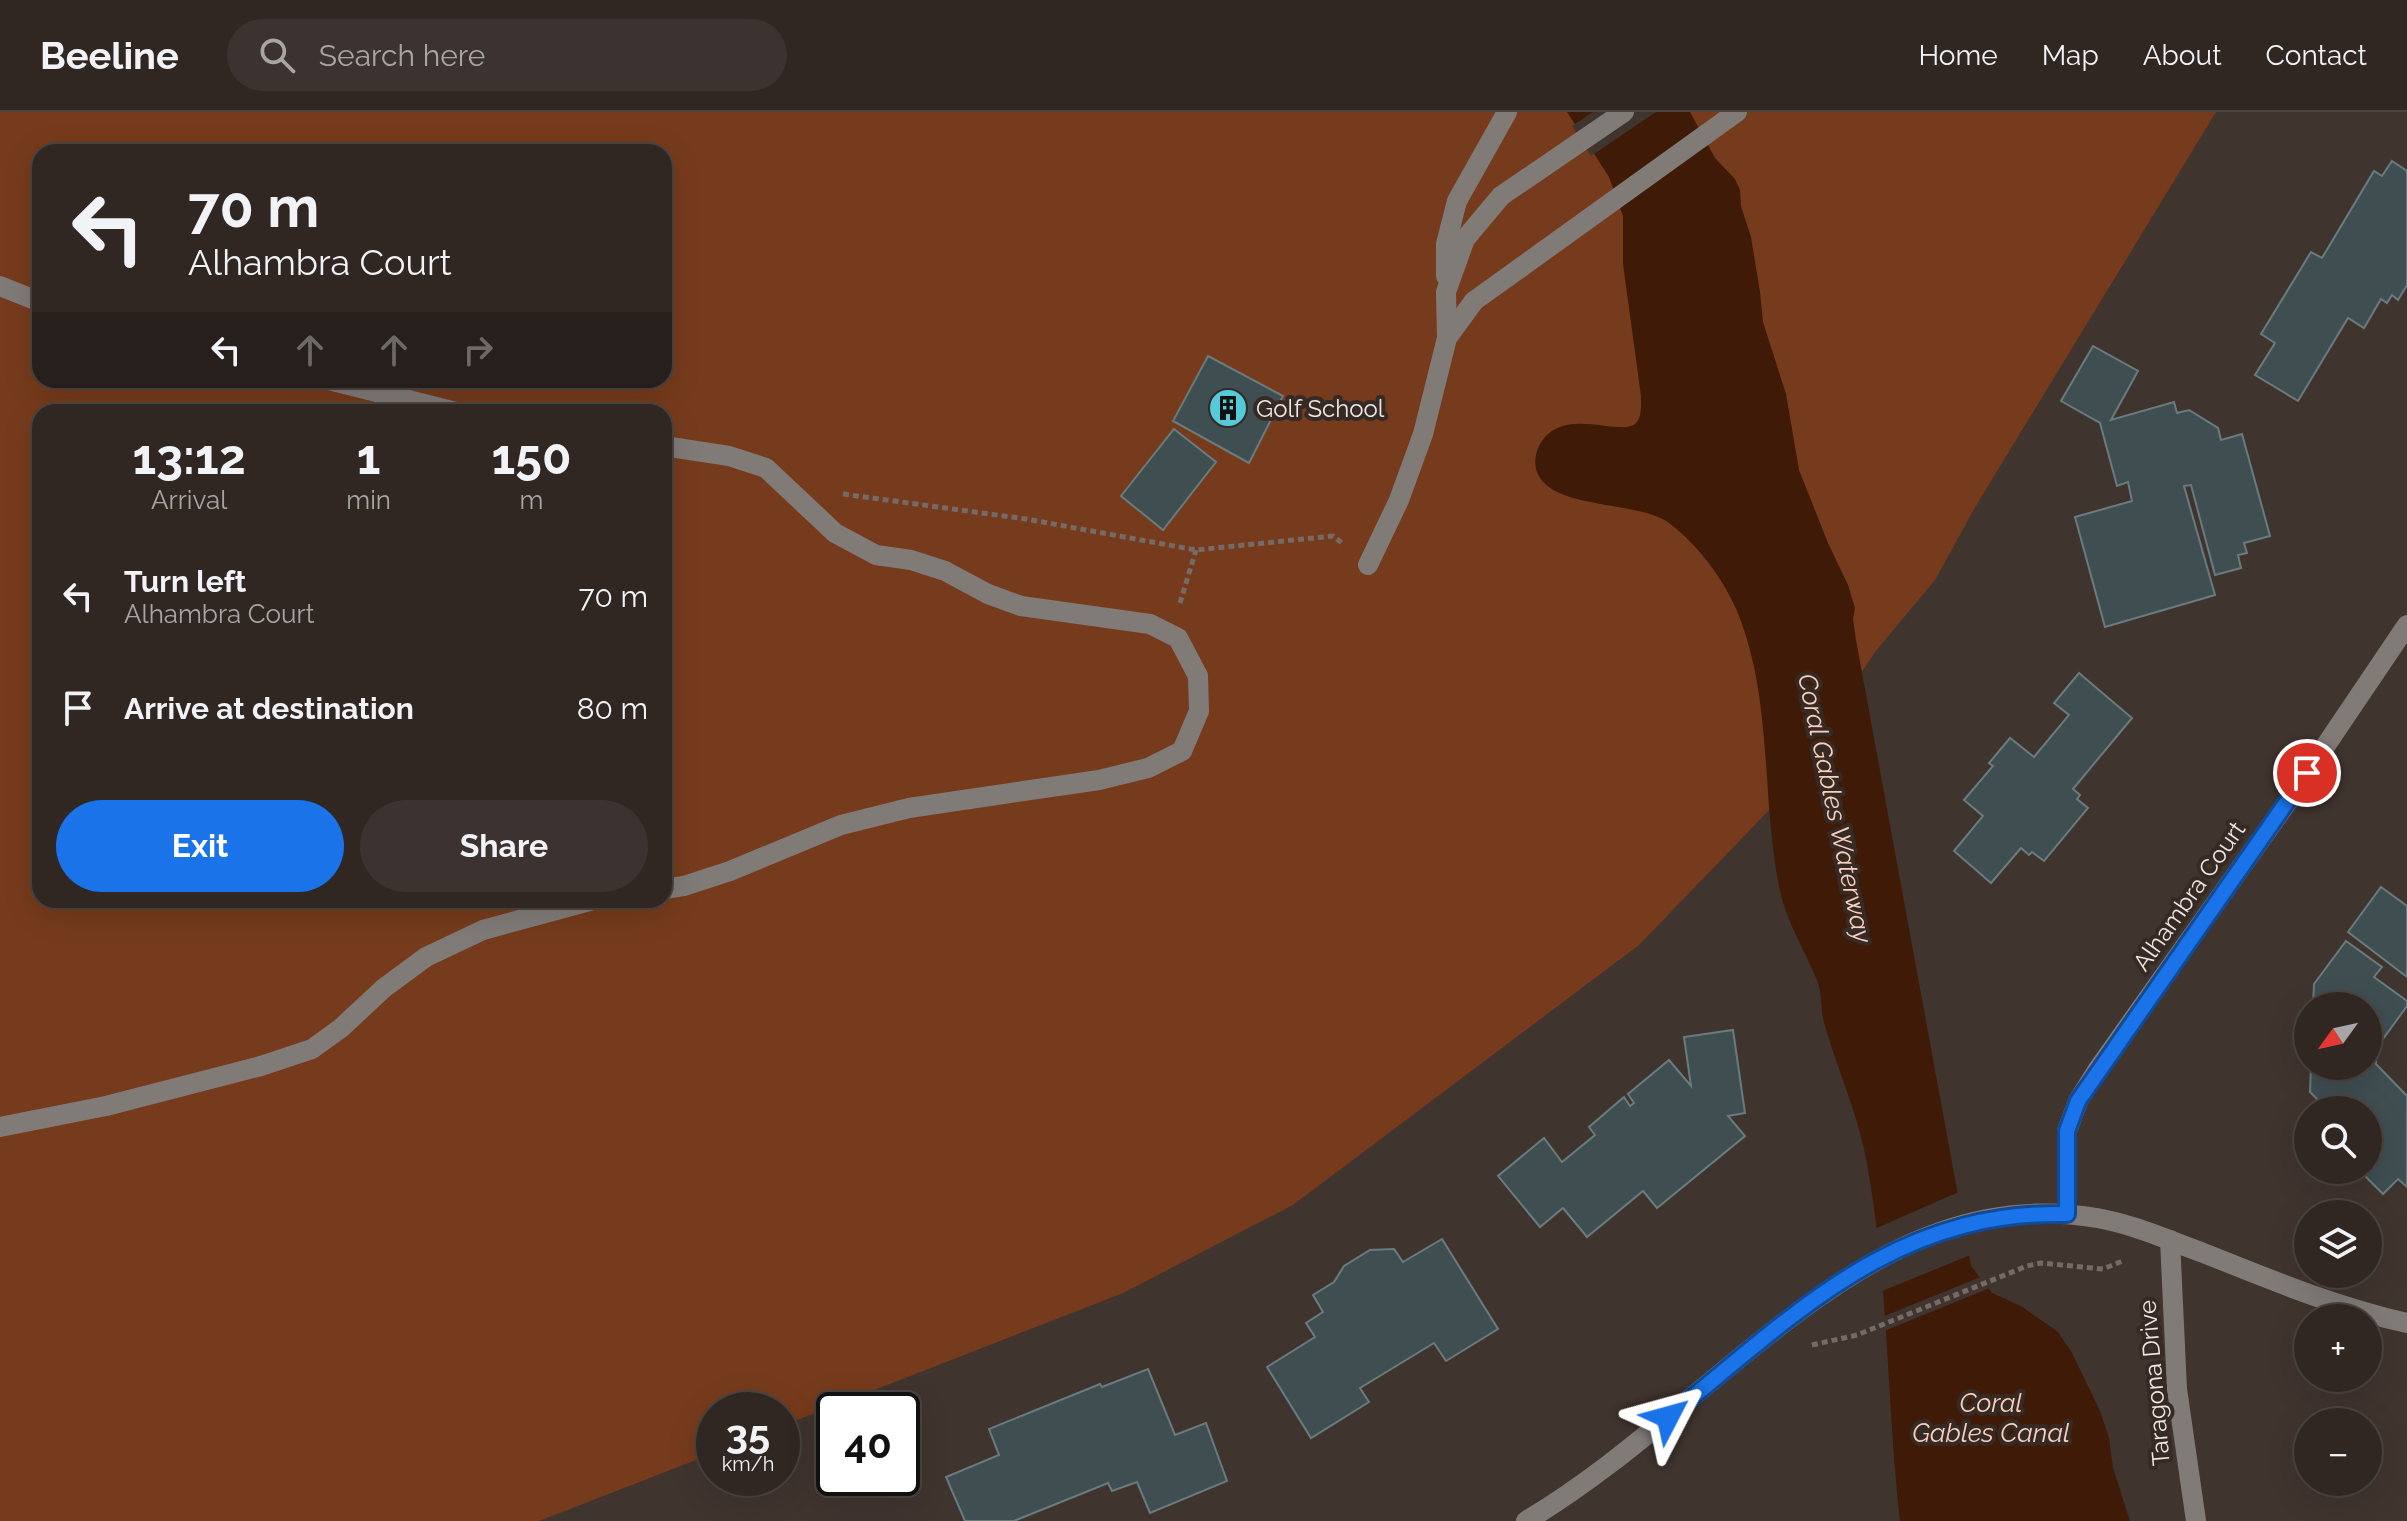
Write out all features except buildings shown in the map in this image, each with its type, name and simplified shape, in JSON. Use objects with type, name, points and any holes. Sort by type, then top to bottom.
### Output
[{"type":"street","points":[[1368,565],[1399,500],[1423,434],[1447,338],[1446,244],[1457,201],[1507,112]]},
{"type":"street","points":[[1446,292],[1465,239],[1501,196],[1624,112]]},
{"type":"street","points":[[1447,338],[1474,301],[1730,118]]},
{"type":"street","points":[[0,286],[32,299]]},
{"type":"street","points":[[361,388],[424,404]]},
{"type":"street","points":[[672,447],[729,456],[766,468],[835,533],[876,555],[911,560],[945,571],[988,594],[1021,606],[1150,624],[1171,634],[1178,638],[1198,676],[1199,711],[1182,751],[1148,768],[1099,780],[909,808],[841,825],[730,871],[672,888]]},
{"type":"street","name":"Alhambra Court","points":[[2067,1214],[2067,1131],[2078,1101],[2283,809],[2407,625]]},
{"type":"street","points":[[0,1127],[106,1106],[261,1066],[312,1049],[426,957],[483,930],[564,908]]},
{"type":"street","points":[[1526,1521],[1591,1478],[1792,1315],[1866,1265],[1948,1228],[1979,1221],[2033,1213],[2100,1218],[2170,1240],[2313,1297],[2407,1323]]},
{"type":"street","name":"Taragona Drive","points":[[2170,1240],[2177,1389],[2196,1521]]},
{"type":"path","points":[[787,486],[1026,519],[1196,550],[1333,536],[1368,565]]},
{"type":"path","points":[[1171,634],[1196,550]]},
{"type":"path","points":[[1799,1346],[1857,1335],[2027,1266],[2041,1263],[2103,1269]]},
{"type":"shaded area","points":[[0,112],[2216,112],[1977,504],[1935,580],[1875,652],[1774,805],[1639,945],[1293,1205],[1123,1293],[869,1392],[816,1392],[816,1413],[800,1419],[800,1392],[696,1392],[696,1460],[539,1521],[0,1521]]},
{"type":"water","name":"Coral Gables Canal","points":[[1567,112],[1690,112],[1715,158],[1735,179],[1740,190],[1741,206],[1751,237],[1763,322],[1786,394],[1799,470],[1855,608],[1856,640],[1971,1266],[1992,1293],[2021,1306],[2058,1332],[2072,1353],[2100,1411],[2109,1438],[2113,1468],[2130,1521],[1900,1521],[1883,1288],[1864,1149],[1823,1021],[1819,985],[1790,922],[1779,886],[1756,678],[1737,611],[1708,562],[1688,539],[1666,521],[1635,510],[1558,492],[1545,484],[1536,469],[1539,446],[1549,433],[1562,426],[1576,424],[1630,426],[1637,422],[1641,409],[1623,264],[1623,216],[1609,177]]},
{"type":"pier","points":[[1593,112],[1656,112],[1591,156],[1572,126]]},
{"type":"pier","points":[[1961,1191],[1973,1254],[1880,1292],[1872,1230]]},
{"type":"pier","points":[[1983,1276],[1992,1287],[1882,1332],[1882,1317]]},
{"type":"place","name":"Golf School","points":[[1228,408]]},
{"type":"route","points":[[1668,1417],[1792,1315],[1839,1281],[1889,1253],[1948,1228],[1979,1221],[2033,1213],[2067,1214],[2067,1131],[2078,1101],[2307,773]]},
{"type":"water label","name":"Coral Gables Waterway","points":[[1835,808]]}]
